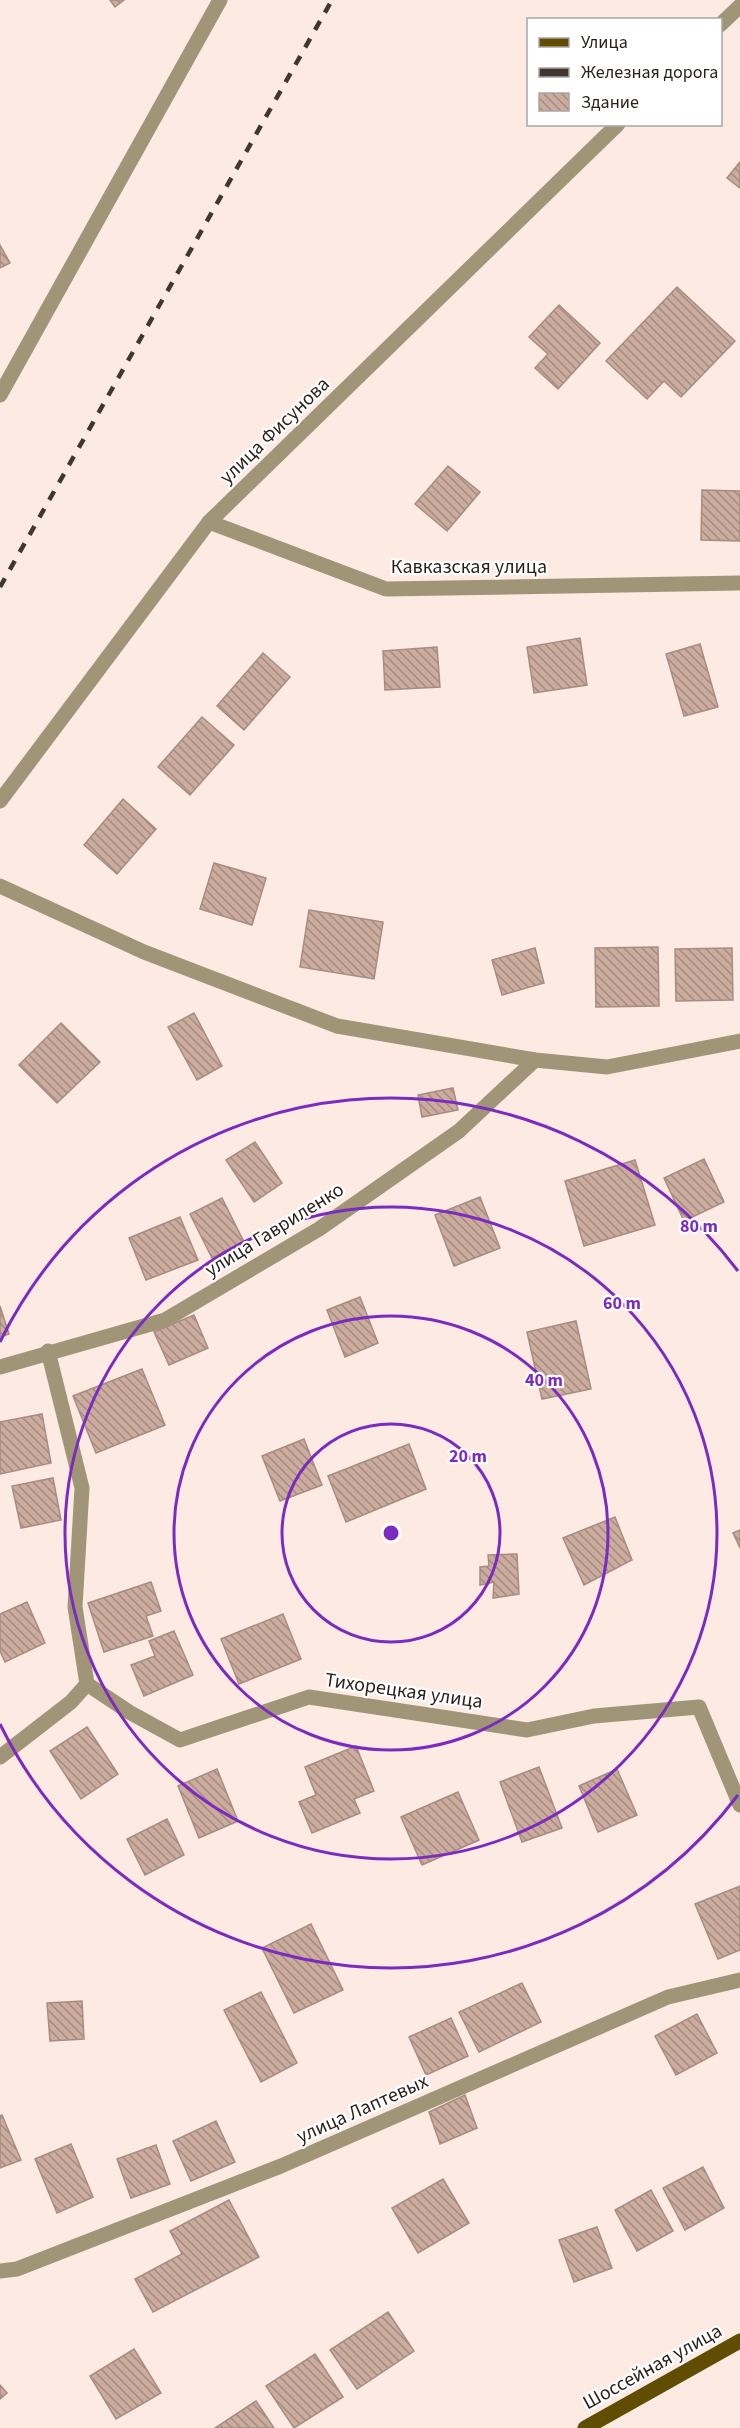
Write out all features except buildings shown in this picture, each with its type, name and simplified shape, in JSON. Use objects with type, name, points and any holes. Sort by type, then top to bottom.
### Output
[{"type":"main road","name":"Шоссейная улица","points":[[585,2428],[740,2341]]},
{"type":"street","points":[[0,395],[220,0]]},
{"type":"street","points":[[722,23],[740,6]]},
{"type":"street","name":"улица Фисунова","points":[[0,801],[210,522],[616,126]]},
{"type":"street","name":"Кавказская улица","points":[[210,522],[386,589],[740,583]]},
{"type":"street","points":[[0,886],[144,952],[337,1026],[535,1060],[608,1066],[740,1041]]},
{"type":"street","name":"улица Гавриленко","points":[[0,1367],[48,1351],[165,1320],[308,1235],[459,1131],[535,1060]]},
{"type":"street","points":[[0,1757],[71,1702],[87,1684],[75,1607],[82,1488],[48,1351]]},
{"type":"street","name":"Тихорецкая улица","points":[[87,1684],[129,1712],[180,1740],[309,1698],[528,1730],[594,1716],[699,1707],[740,1805]]},
{"type":"street","name":"улица Лаптевых","points":[[0,2271],[17,2269],[281,2166],[668,1997],[740,1980]]},
{"type":"railway","points":[[0,587],[332,0]]}]
